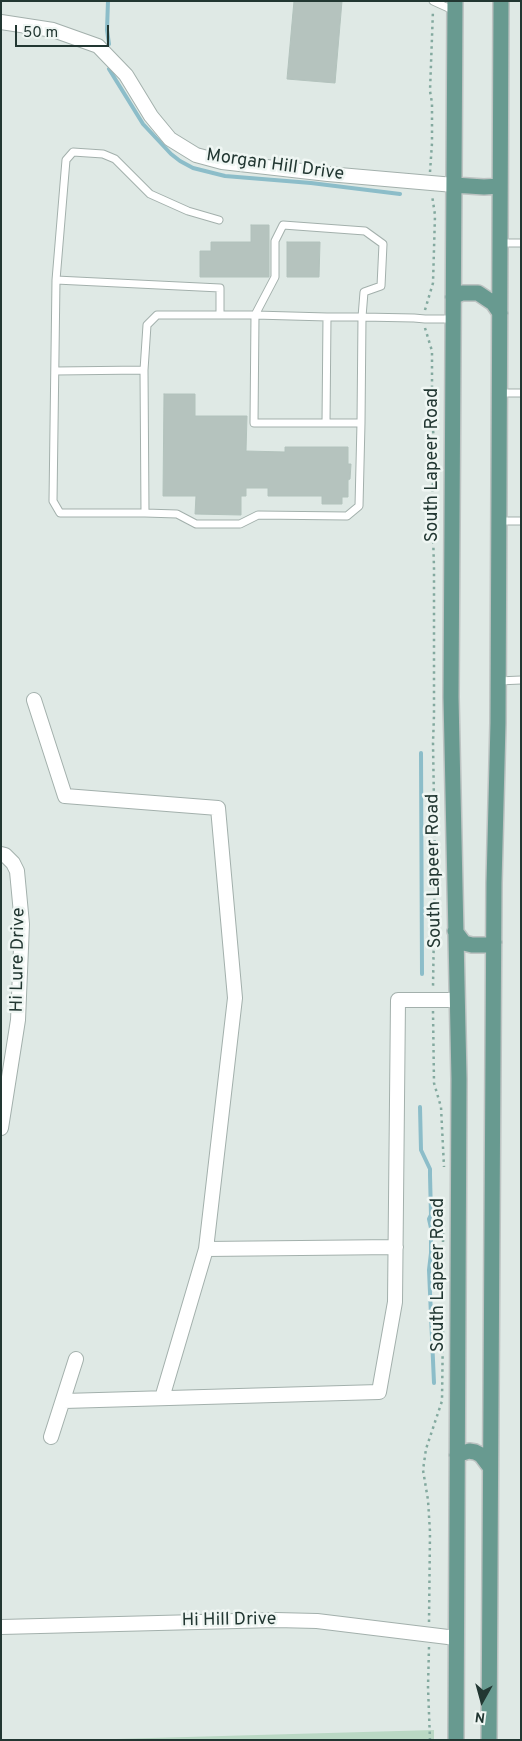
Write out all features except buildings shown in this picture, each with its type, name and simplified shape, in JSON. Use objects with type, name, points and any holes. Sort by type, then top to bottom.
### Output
[{"type":"main road","points":[[489,1740],[494,942],[498,681],[501,1]]},
{"type":"main road","name":"South Lapeer Road","points":[[455,6],[450,697],[459,1079],[456,1740]]},
{"type":"main road","points":[[454,185],[500,186]]},
{"type":"main road","points":[[453,296],[462,293],[478,293],[493,303],[500,313]]},
{"type":"main road","points":[[455,931],[464,943],[472,946],[488,945],[494,942]]},
{"type":"main road","points":[[457,1454],[469,1451],[475,1452],[486,1460],[490,1467]]},
{"type":"street","name":"Morgan Hill Drive","points":[[1,22],[28,24],[53,30],[98,46],[126,75],[151,116],[170,139],[196,155],[222,162],[454,185]]},
{"type":"street","points":[[34,700],[65,796],[218,808],[235,998],[206,1249],[162,1398]]},
{"type":"street","name":"Hi Lure Drive","points":[[1,1128],[18,1020],[22,924],[17,871],[13,863],[3,854]]},
{"type":"street","points":[[64,1400],[379,1392],[395,1302],[398,1000],[457,1000]]},
{"type":"street","points":[[206,1249],[396,1246]]},
{"type":"street","points":[[52,1437],[76,1359]]},
{"type":"street","name":"Hi Hill Drive","points":[[1,1627],[284,1620],[339,1623],[456,1638]]},
{"type":"lane","points":[[433,2],[455,6]]},
{"type":"lane","points":[[219,220],[188,210],[150,194],[115,159],[103,154],[73,152],[66,160],[56,280],[53,501],[60,513],[178,514],[196,524],[240,524],[258,515],[346,516],[359,506],[364,292],[382,286],[383,244],[365,231],[283,225],[275,241],[275,277],[255,316],[254,423],[360,422]]},
{"type":"lane","points":[[500,242],[521,243]]},
{"type":"lane","points":[[56,280],[220,288],[220,316]]},
{"type":"lane","points":[[145,513],[144,370],[147,325],[158,315],[453,319]]},
{"type":"lane","points":[[326,423],[327,317]]},
{"type":"lane","points":[[56,371],[144,370]]},
{"type":"lane","points":[[499,393],[521,393]]},
{"type":"lane","points":[[498,521],[521,521]]},
{"type":"lane","points":[[498,681],[521,680]]},
{"type":"path","points":[[430,171],[432,143],[432,103],[430,91],[433,2]]},
{"type":"path","points":[[432,198],[435,215],[433,283],[425,311],[425,319],[426,337],[432,351],[432,420],[435,450],[432,498],[435,852],[434,1083],[440,1108],[444,1169]]},
{"type":"path","points":[[443,1246],[444,1205]]},
{"type":"path","points":[[429,1624],[430,1532],[428,1500],[423,1470],[426,1449],[442,1401],[443,1320]]},
{"type":"path","points":[[429,1646],[430,1740]]},
{"type":"green space","points":[[434,1730],[434,1740],[81,1740]]},
{"type":"waterway","points":[[108,1],[107,30],[109,44]]},
{"type":"waterway","points":[[109,69],[143,124],[171,154],[193,168],[225,176],[311,183],[400,194]]},
{"type":"waterway","points":[[421,753],[422,974]]},
{"type":"waterway","points":[[420,1107],[421,1150],[430,1169],[431,1215],[429,1219],[431,1253],[429,1270],[434,1383]]}]
